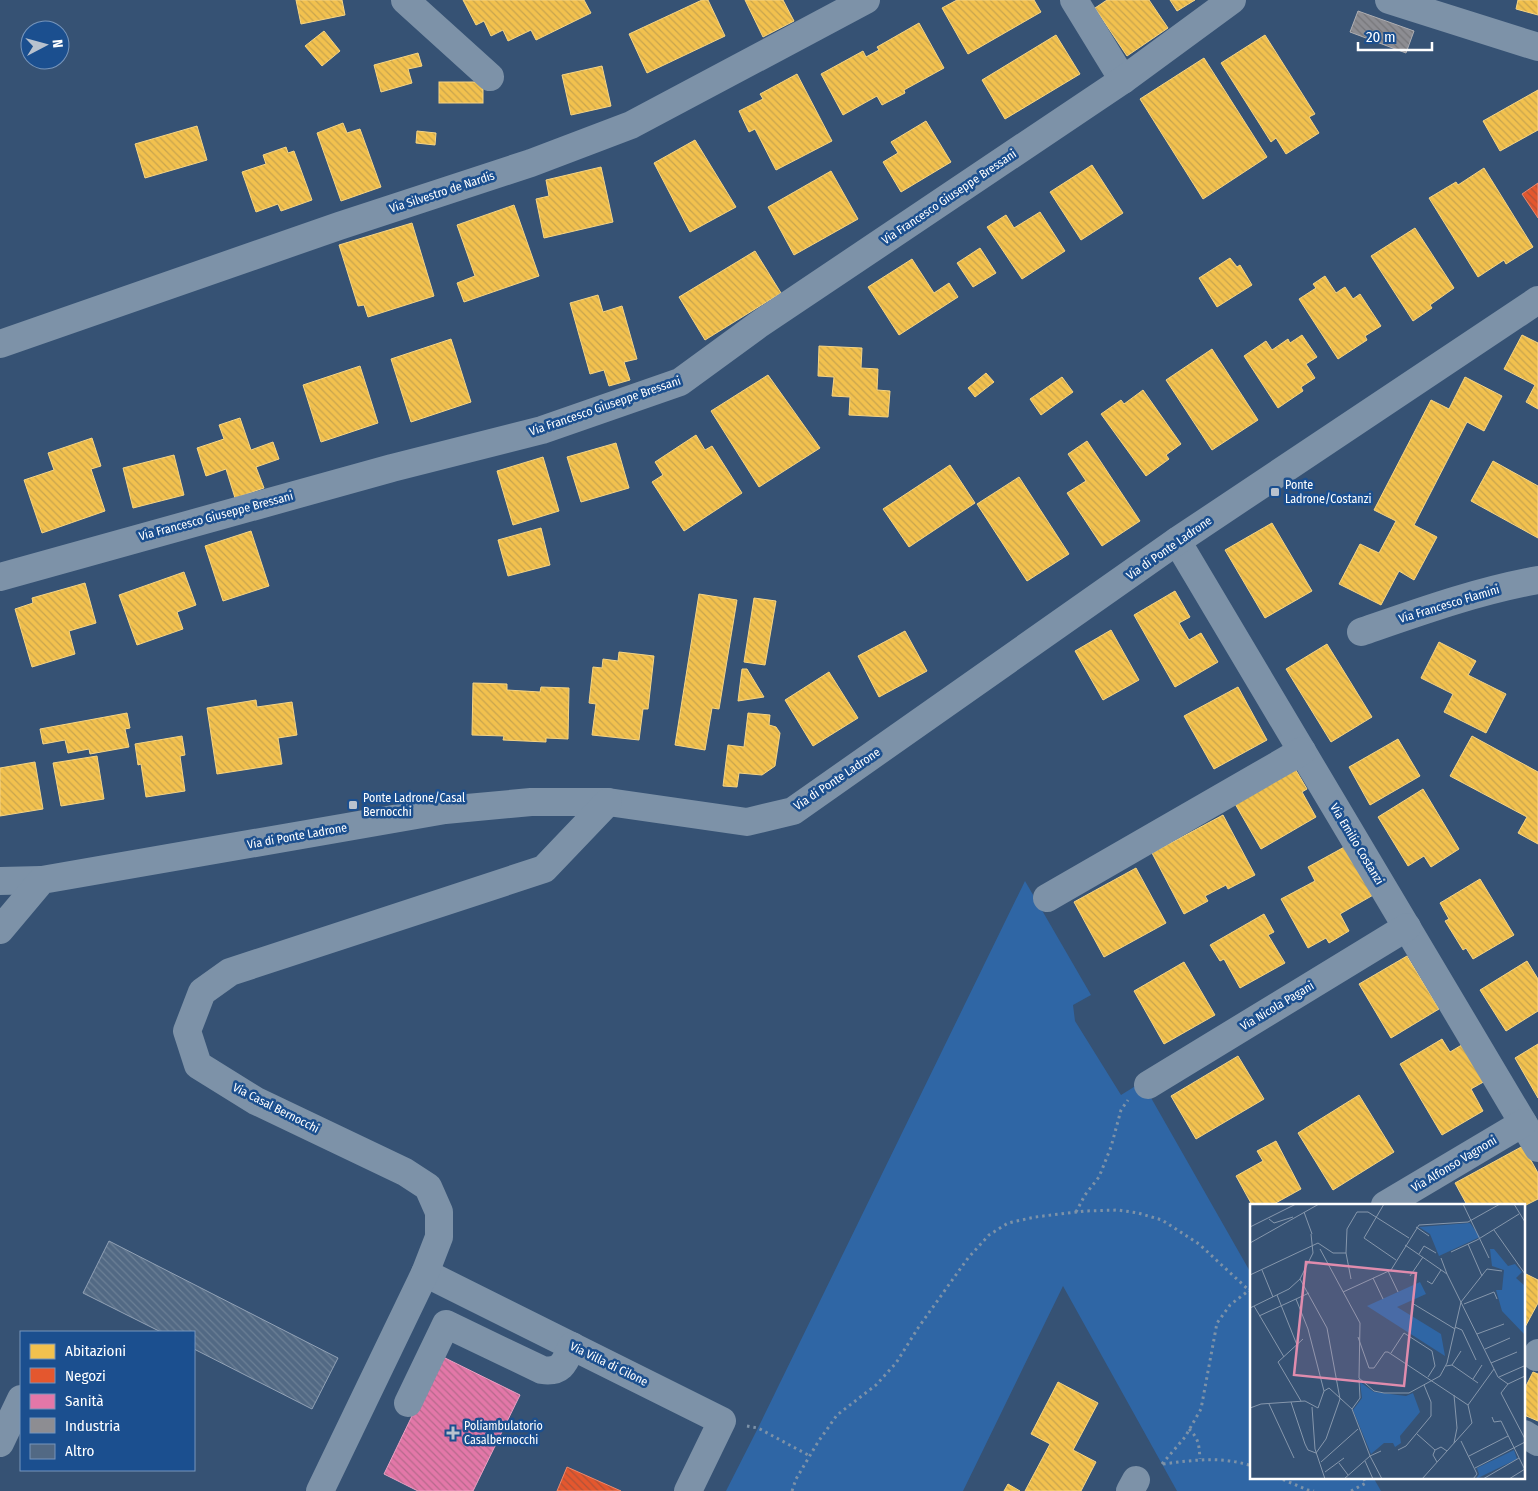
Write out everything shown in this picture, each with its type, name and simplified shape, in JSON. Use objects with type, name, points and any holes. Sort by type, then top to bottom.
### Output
[{"type":"street","points":[[405,0],[490,77]]},
{"type":"street","name":"Via Silvestro de Nardis","points":[[0,344],[339,226],[531,163],[631,125],[866,0]]},
{"type":"street","points":[[1074,0],[1123,80]]},
{"type":"street","name":"Via Francesco Giuseppe Bressani","points":[[0,576],[392,468],[542,430],[680,382],[766,320],[1123,80],[1232,0]]},
{"type":"street","points":[[1389,0],[1538,47]]},
{"type":"street","name":"Via di Ponte Ladrone","points":[[0,881],[42,880],[445,810],[532,802],[608,802],[747,822],[794,811],[1177,541],[1538,300]]},
{"type":"street","name":"Via Emilio Costanzi","points":[[1177,541],[1538,1148]]},
{"type":"street","name":"Via Francesco Flamini","points":[[1362,632],[1432,608],[1512,585],[1538,580]]},
{"type":"street","points":[[1047,898],[1302,751]]},
{"type":"street","name":"Via Casal Bernocchi","points":[[320,1491],[425,1273],[439,1237],[439,1212],[428,1187],[405,1172],[256,1101],[198,1065],[187,1031],[202,992],[230,972],[544,869],[608,802]]},
{"type":"street","points":[[0,930],[42,880]]},
{"type":"street","name":"Via Nicola Pagani","points":[[1141,1090],[1407,927]]},
{"type":"street","name":"Via Alfonso Vagnoni","points":[[1388,1204],[1523,1123]]},
{"type":"street","name":"Via Villa di Cilone","points":[[425,1273],[722,1421]]},
{"type":"street","points":[[408,1403],[446,1324],[542,1370],[558,1369],[565,1361],[572,1346]]},
{"type":"street","points":[[0,1443],[20,1401]]},
{"type":"street","points":[[688,1491],[722,1421]]},
{"type":"street","points":[[1526,1435],[1538,1442]]},
{"type":"path","points":[[1076,1212],[1085,1195],[1099,1177],[1121,1110],[1141,1090]]},
{"type":"path","points":[[792,1491],[796,1479],[837,1415],[876,1385],[896,1363],[936,1302],[968,1258],[989,1235],[1008,1223],[1035,1217],[1076,1212],[1118,1210],[1138,1213],[1162,1220],[1199,1244],[1250,1289]]},
{"type":"path","points":[[1250,1291],[1230,1305],[1217,1323],[1201,1410],[1185,1437],[1162,1464],[1200,1459],[1223,1459],[1250,1466]]},
{"type":"path","points":[[722,1421],[758,1428],[810,1456]]},
{"type":"path","points":[[1189,1429],[1197,1436],[1200,1459]]},
{"type":"path","points":[[1279,1478],[1314,1491]]},
{"type":"path","points":[[1351,1491],[1366,1483],[1364,1478]]},
{"type":"shaded area","points":[[1025,881],[1091,995],[1073,1005],[1075,1021],[1121,1095],[1142,1082],[1250,1271],[1250,1478],[1374,1478],[1381,1491],[1177,1491],[1063,1286],[963,1491],[726,1491]]},
{"type":"building: Abitazioni","points":[[296,0],[342,0],[345,15],[301,24]]},
{"type":"building: Abitazioni","points":[[463,0],[584,0],[591,13],[536,40],[531,30],[508,41],[503,30],[491,36],[484,21],[476,25]]},
{"type":"building: Abitazioni","points":[[702,0],[708,0],[725,36],[647,73],[629,34]]},
{"type":"building: Abitazioni","points":[[745,0],[783,0],[794,21],[763,37]]},
{"type":"building: Abitazioni","points":[[957,0],[1034,0],[1041,12],[968,54],[942,8]]},
{"type":"building: Abitazioni","points":[[1107,0],[1149,0],[1168,28],[1127,56],[1095,8]]},
{"type":"building: Abitazioni","points":[[1170,0],[1195,0],[1177,11]]},
{"type":"building: Abitazioni","points":[[1518,0],[1538,0],[1538,15],[1516,9]]},
{"type":"building: Abitazioni","points":[[919,23],[944,68],[904,90],[905,93],[882,105],[877,96],[843,115],[821,74],[863,51],[866,57],[879,50],[877,47]]},
{"type":"building: Abitazioni","points":[[324,31],[340,51],[322,66],[305,46]]},
{"type":"building: Abitazioni","points":[[1056,35],[1080,74],[1005,119],[982,80]]},
{"type":"building: Abitazioni","points":[[1265,35],[1315,114],[1309,117],[1319,133],[1286,154],[1276,138],[1271,142],[1221,63]]},
{"type":"building: Abitazioni","points":[[418,53],[422,66],[408,69],[412,83],[381,92],[374,65]]},
{"type":"building: Abitazioni","points":[[1204,58],[1267,157],[1203,199],[1140,99]]},
{"type":"building: Abitazioni","points":[[602,66],[611,106],[571,115],[562,75]]},
{"type":"building: Abitazioni","points":[[797,74],[832,141],[776,170],[755,129],[749,132],[739,111],[763,99],[760,94]]},
{"type":"building: Abitazioni","points":[[439,82],[483,82],[483,103],[439,103]]},
{"type":"building: Abitazioni","points":[[1538,90],[1538,130],[1500,151],[1483,121]]},
{"type":"building: Abitazioni","points":[[926,121],[951,162],[901,192],[883,162],[898,153],[891,142]]},
{"type":"building: Abitazioni","points":[[343,123],[347,133],[360,129],[381,187],[341,201],[317,133]]},
{"type":"building: Abitazioni","points":[[197,126],[207,160],[145,178],[135,144]]},
{"type":"building: Abitazioni","points":[[417,131],[436,133],[435,145],[416,143]]},
{"type":"building: Abitazioni","points":[[695,140],[736,207],[690,232],[654,163]]},
{"type":"building: Abitazioni","points":[[286,147],[288,153],[294,151],[312,200],[281,211],[278,204],[256,212],[242,172],[266,164],[263,155]]},
{"type":"building: Abitazioni","points":[[1092,165],[1123,213],[1081,240],[1050,192]]},
{"type":"building: Abitazioni","points":[[601,167],[613,222],[544,238],[536,199],[549,196],[546,180]]},
{"type":"building: Abitazioni","points":[[1484,168],[1533,247],[1506,264],[1504,260],[1478,277],[1429,198],[1456,182],[1458,185]]},
{"type":"building: Abitazioni","points":[[831,171],[858,219],[794,255],[768,207]]},
{"type":"building: Abitazioni","points":[[514,205],[539,276],[464,302],[457,283],[475,276],[457,225]]},
{"type":"building: Abitazioni","points":[[1040,212],[1065,251],[1022,279],[987,227],[1006,215],[1014,228]]},
{"type":"building: Abitazioni","points":[[412,223],[434,296],[368,317],[364,305],[358,306],[339,245]]},
{"type":"building: Abitazioni","points":[[1415,228],[1454,288],[1430,305],[1432,308],[1413,321],[1371,256]]},
{"type":"building: Abitazioni","points":[[980,248],[996,273],[973,287],[957,263]]},
{"type":"building: Abitazioni","points":[[755,251],[781,293],[705,340],[679,297]]},
{"type":"building: Abitazioni","points":[[1230,258],[1237,267],[1240,265],[1252,285],[1217,307],[1199,278]]},
{"type":"building: Abitazioni","points":[[912,259],[934,293],[949,283],[958,297],[899,335],[868,287]]},
{"type":"building: Abitazioni","points":[[1325,276],[1336,293],[1345,287],[1353,299],[1360,294],[1381,326],[1365,336],[1367,340],[1338,359],[1299,299],[1316,288],[1313,284]]},
{"type":"building: Abitazioni","points":[[598,295],[603,312],[622,306],[637,359],[624,362],[630,380],[609,386],[604,370],[590,374],[570,303]]},
{"type":"building: Abitazioni","points":[[1302,335],[1317,357],[1306,364],[1315,378],[1301,387],[1303,391],[1278,408],[1244,356],[1266,341],[1272,350],[1288,339],[1290,343]]},
{"type":"building: Abitazioni","points":[[1522,335],[1538,343],[1538,409],[1526,402],[1535,385],[1504,369]]},
{"type":"building: Abitazioni","points":[[451,339],[471,402],[411,422],[391,359]]},
{"type":"building: Abitazioni","points":[[819,346],[862,348],[861,368],[878,369],[877,390],[890,391],[888,417],[849,415],[850,397],[832,396],[834,377],[818,376]]},
{"type":"building: Abitazioni","points":[[1212,349],[1258,420],[1212,450],[1166,380]]},
{"type":"building: Abitazioni","points":[[360,366],[378,423],[321,442],[303,385]]},
{"type":"building: Abitazioni","points":[[986,373],[994,382],[975,397],[968,388]]},
{"type":"building: Abitazioni","points":[[768,375],[820,448],[759,487],[711,411]]},
{"type":"building: Abitazioni","points":[[1062,377],[1073,392],[1041,415],[1030,399]]},
{"type":"building: Abitazioni","points":[[1465,377],[1502,396],[1484,431],[1467,422],[1414,525],[1437,537],[1414,580],[1399,571],[1381,605],[1339,584],[1360,544],[1379,553],[1396,521],[1374,510],[1431,400],[1449,409]]},
{"type":"building: Abitazioni","points":[[1143,390],[1181,444],[1166,455],[1169,459],[1146,476],[1101,414],[1121,400],[1124,404]]},
{"type":"building: Abitazioni","points":[[240,418],[251,450],[273,442],[279,459],[256,467],[264,488],[235,498],[226,469],[206,476],[197,448],[224,439],[219,425]]},
{"type":"building: Abitazioni","points":[[696,435],[705,450],[712,446],[742,493],[684,531],[652,482],[663,475],[655,462]]},
{"type":"building: Abitazioni","points":[[92,438],[101,466],[91,469],[105,511],[42,533],[24,480],[54,470],[48,453]]},
{"type":"building: Abitazioni","points":[[1087,441],[1140,521],[1102,546],[1067,493],[1086,481],[1068,454]]},
{"type":"building: Abitazioni","points":[[616,443],[629,488],[581,502],[567,457]]},
{"type":"building: Abitazioni","points":[[174,455],[184,495],[133,508],[123,468]]},
{"type":"building: Abitazioni","points":[[543,457],[559,511],[513,525],[497,471]]},
{"type":"building: Abitazioni","points":[[1493,461],[1538,486],[1538,538],[1471,501]]},
{"type":"building: Abitazioni","points":[[950,465],[975,503],[909,547],[883,509]]},
{"type":"building: Abitazioni","points":[[1019,477],[1069,554],[1027,581],[977,504]]},
{"type":"building: Abitazioni","points":[[1272,523],[1312,591],[1265,618],[1225,550]]},
{"type":"building: Abitazioni","points":[[541,528],[550,565],[508,576],[498,540]]},
{"type":"building: Abitazioni","points":[[251,531],[269,586],[223,601],[205,546]]},
{"type":"building: Abitazioni","points":[[184,572],[196,605],[177,612],[183,629],[137,645],[119,595]]},
{"type":"building: Abitazioni","points":[[85,583],[96,623],[69,631],[75,654],[32,667],[15,609],[33,603],[32,598]]},
{"type":"building: Abitazioni","points":[[1175,591],[1190,617],[1179,623],[1189,640],[1201,633],[1218,662],[1175,687],[1134,615]]},
{"type":"building: Abitazioni","points":[[699,594],[737,600],[719,709],[712,708],[705,750],[675,745]]},
{"type":"building: Abitazioni","points":[[754,598],[776,601],[765,665],[744,662]]},
{"type":"building: Abitazioni","points":[[1111,630],[1139,680],[1103,700],[1075,651]]},
{"type":"building: Abitazioni","points":[[905,631],[927,671],[879,697],[858,656]]},
{"type":"building: Abitazioni","points":[[1439,642],[1476,661],[1468,675],[1506,694],[1486,733],[1444,712],[1453,694],[1421,678]]},
{"type":"building: Abitazioni","points":[[1327,644],[1372,717],[1331,742],[1286,669]]},
{"type":"building: Abitazioni","points":[[619,652],[654,656],[648,709],[643,709],[639,740],[592,735],[596,704],[589,703],[593,667],[602,668],[603,659],[618,661]]},
{"type":"building: Abitazioni","points":[[742,669],[747,669],[764,697],[738,701]]},
{"type":"building: Abitazioni","points":[[829,672],[858,718],[813,746],[785,700]]},
{"type":"building: Abitazioni","points":[[473,683],[507,684],[507,690],[540,692],[541,687],[569,688],[568,739],[546,738],[546,742],[503,740],[504,736],[472,735]]},
{"type":"building: Abitazioni","points":[[1238,687],[1267,740],[1214,769],[1184,716]]},
{"type":"building: Abitazioni","points":[[256,700],[257,707],[292,702],[297,735],[278,738],[282,764],[217,774],[207,708]]},
{"type":"building: Abitazioni","points":[[127,713],[130,728],[125,729],[129,747],[90,754],[89,749],[68,753],[65,740],[43,744],[40,729]]},
{"type":"building: Abitazioni","points":[[748,713],[770,715],[769,725],[776,727],[780,733],[775,766],[762,775],[739,773],[737,787],[723,786],[728,745],[744,747]]},
{"type":"building: Abitazioni","points":[[182,736],[185,755],[180,756],[185,791],[146,797],[141,764],[138,765],[135,744]]},
{"type":"building: Abitazioni","points":[[1472,736],[1538,772],[1538,844],[1518,833],[1527,817],[1450,776]]},
{"type":"building: Abitazioni","points":[[1398,739],[1420,776],[1370,805],[1349,767]]},
{"type":"building: Abitazioni","points":[[97,756],[104,799],[61,806],[53,763]]},
{"type":"building: Abitazioni","points":[[35,762],[43,809],[0,816],[0,768]]},
{"type":"building: Abitazioni","points":[[1294,767],[1307,789],[1302,792],[1316,817],[1261,849],[1234,802]]},
{"type":"building: Abitazioni","points":[[1423,789],[1459,849],[1431,867],[1424,856],[1408,866],[1378,817]]},
{"type":"building: Abitazioni","points":[[1223,815],[1255,875],[1228,889],[1226,885],[1205,896],[1208,901],[1184,914],[1152,853]]},
{"type":"building: Abitazioni","points":[[1348,845],[1375,894],[1340,914],[1349,931],[1329,943],[1326,938],[1308,948],[1281,899],[1315,881],[1308,867]]},
{"type":"building: Abitazioni","points":[[1136,868],[1166,923],[1104,957],[1074,902]]},
{"type":"building: Abitazioni","points":[[1480,879],[1514,935],[1473,959],[1466,948],[1463,950],[1445,921],[1449,919],[1440,903]]},
{"type":"building: Abitazioni","points":[[1264,914],[1274,932],[1268,935],[1285,963],[1240,988],[1224,959],[1220,961],[1210,945]]},
{"type":"building: Abitazioni","points":[[1407,956],[1439,1009],[1391,1038],[1359,984]]},
{"type":"building: Abitazioni","points":[[1527,961],[1538,979],[1538,1011],[1506,1031],[1480,990]]},
{"type":"building: Abitazioni","points":[[1184,962],[1215,1015],[1164,1044],[1134,991]]},
{"type":"building: Abitazioni","points":[[1442,1039],[1450,1052],[1465,1043],[1487,1080],[1471,1089],[1483,1111],[1442,1135],[1400,1064]]},
{"type":"building: Abitazioni","points":[[1538,1044],[1538,1098],[1515,1058]]},
{"type":"building: Abitazioni","points":[[1238,1056],[1264,1099],[1196,1139],[1171,1096]]},
{"type":"building: Abitazioni","points":[[1359,1095],[1394,1152],[1333,1190],[1298,1133]]},
{"type":"building: Abitazioni","points":[[1276,1141],[1301,1189],[1274,1204],[1251,1204],[1236,1176],[1263,1161],[1257,1151]]},
{"type":"building: Abitazioni","points":[[1523,1146],[1538,1173],[1538,1199],[1526,1205],[1466,1204],[1455,1183]]},
{"type":"building: Abitazioni","points":[[1526,1274],[1538,1280],[1538,1303],[1526,1325]]},
{"type":"building: Abitazioni","points":[[1533,1372],[1538,1374],[1538,1421],[1526,1416],[1526,1386]]},
{"type":"building: Abitazioni","points":[[1058,1382],[1098,1403],[1073,1450],[1096,1462],[1081,1491],[1025,1491],[1050,1444],[1031,1434]]},
{"type":"building: Abitazioni","points":[[1008,1484],[1020,1491],[1004,1491]]},
{"type":"building: Negozi","points":[[1538,183],[1538,218],[1522,194]]},
{"type":"building: Negozi","points":[[567,1467],[621,1491],[557,1491]]},
{"type":"building: Sanità","name":"Poliambulatorio Casalbernocchi","points":[[441,1356],[520,1395],[473,1491],[418,1491],[384,1474]]},
{"type":"building: Industria","points":[[1358,11],[1414,31],[1406,53],[1350,32]]},
{"type":"building: Altro","points":[[109,1241],[338,1358],[312,1409],[195,1350],[195,1331],[159,1331],[83,1293]]},
{"type":"place","name":"Ponte Ladrone/Costanzi","points":[[1275,492]]},
{"type":"place","name":"Ponte Ladrone/Casal Bernocchi","points":[[353,805]]},
{"type":"place","name":"Poliambulatorio Casalbernocchi","points":[[453,1433]]}]
